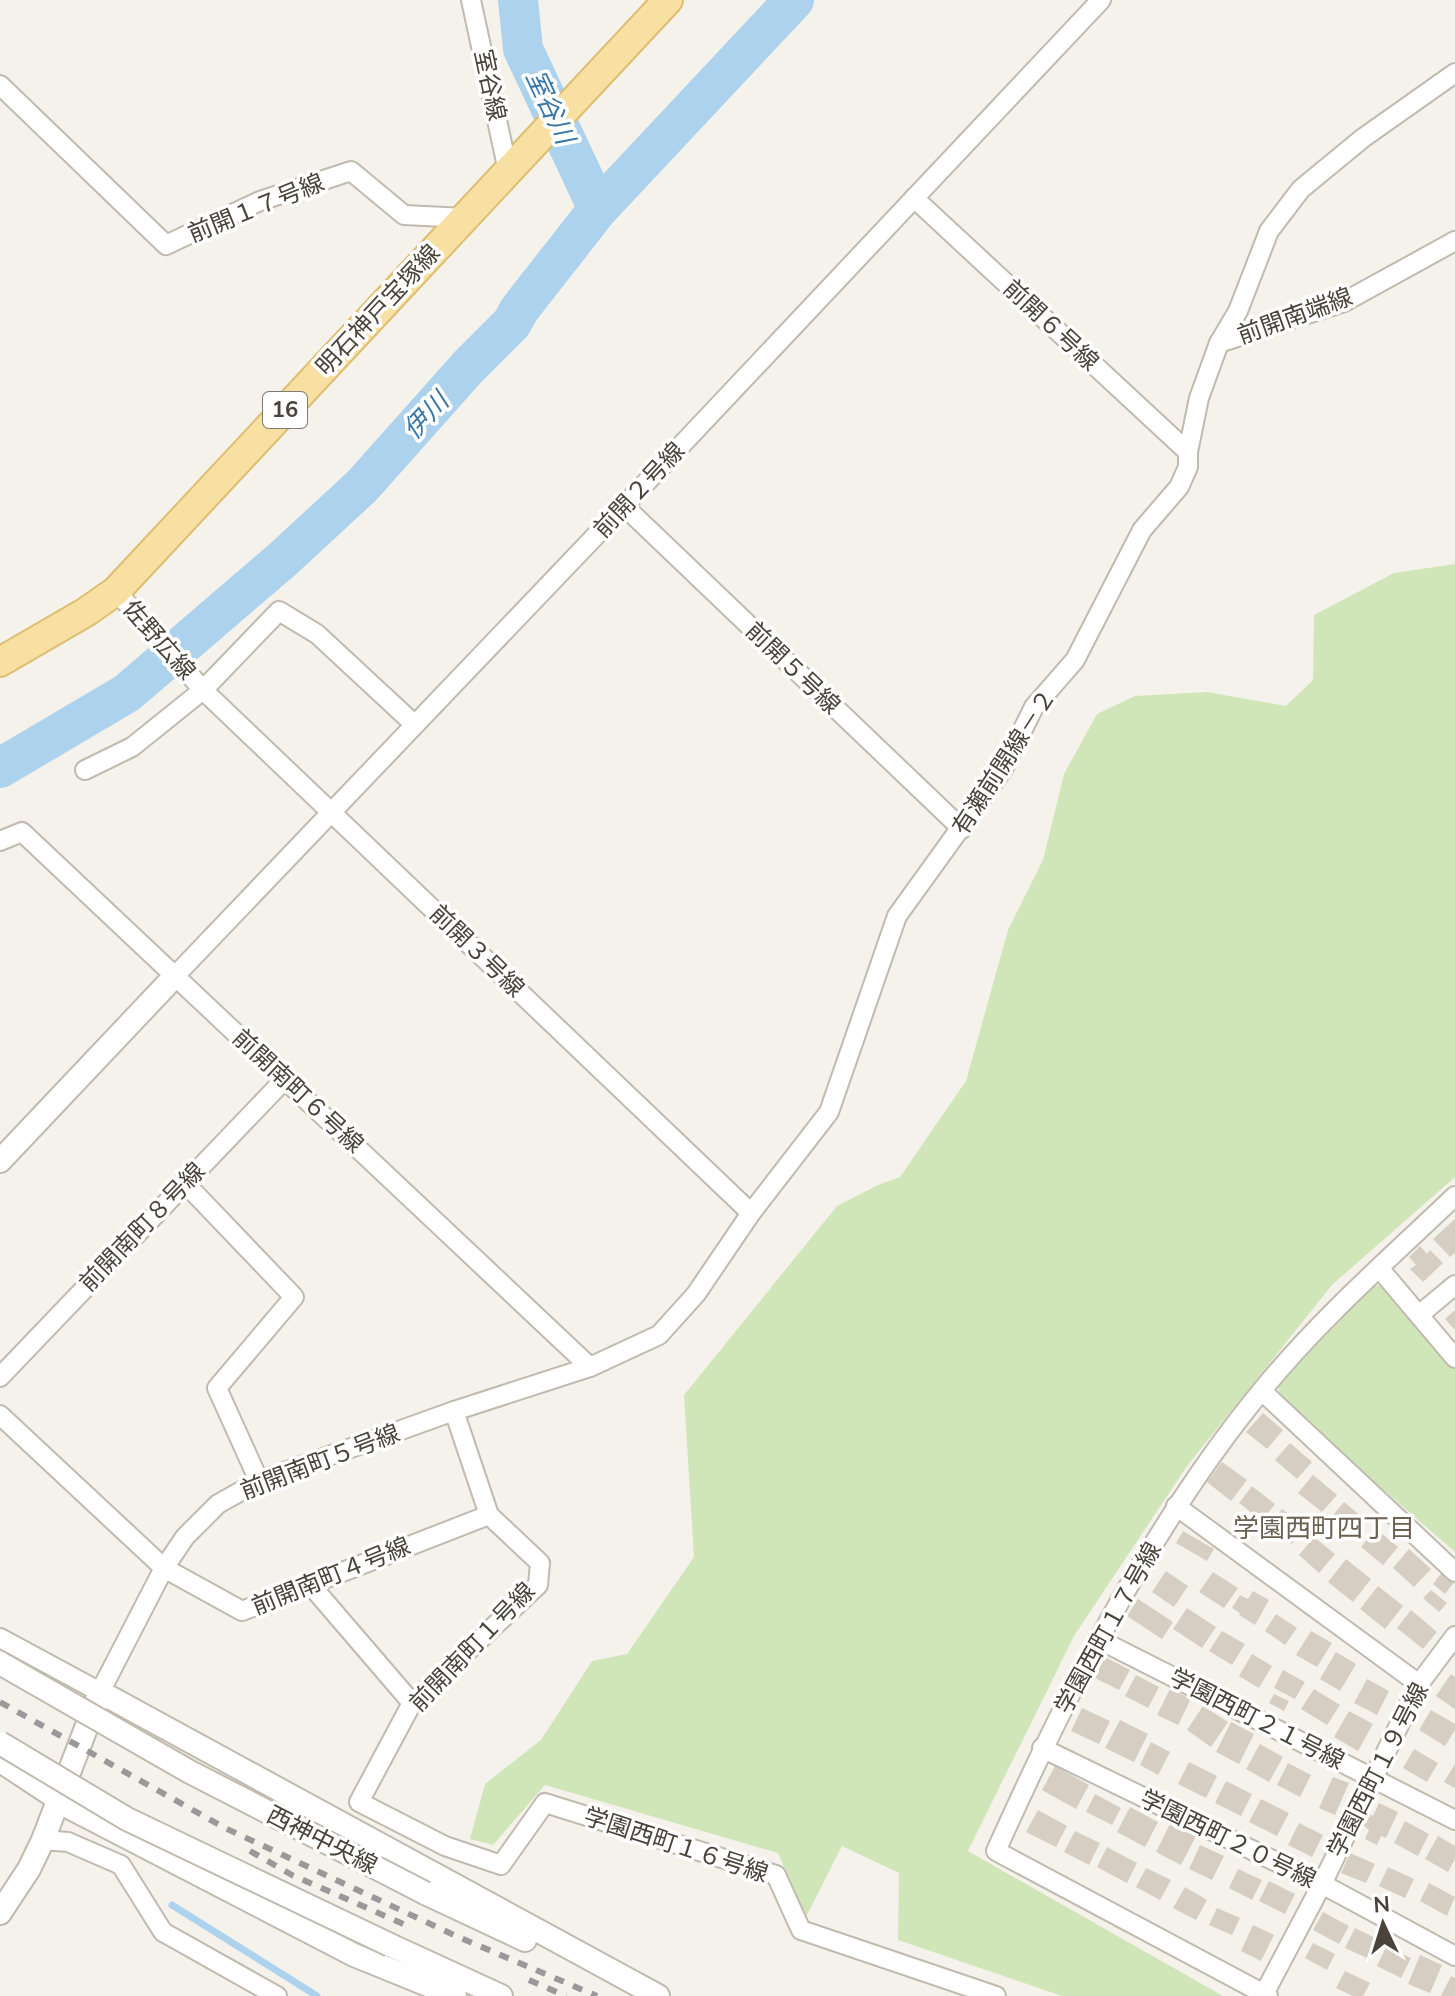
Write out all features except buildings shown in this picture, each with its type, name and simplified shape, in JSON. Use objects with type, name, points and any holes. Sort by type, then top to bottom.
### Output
[{"type":"main road","name":"明石神戸宝塚線","points":[[0,662],[86,612],[123,599],[465,218],[668,0]]},
{"type":"street","name":"室谷線","points":[[471,0],[508,171]]},
{"type":"street","name":"前開２号線","points":[[174,977],[1101,0]]},
{"type":"street","name":"有瀬前開線－２","points":[[590,1367],[659,1335],[696,1294],[751,1213],[829,1112],[897,916],[1003,769],[1034,707],[1075,660],[1142,530],[1179,487],[1188,467],[1199,398],[1219,343],[1238,311],[1269,231],[1301,189],[1363,138],[1455,73]]},
{"type":"street","name":"前開１７号線","points":[[0,85],[166,245],[260,201],[351,171],[404,215],[465,218]]},
{"type":"street","name":"前開６号線","points":[[914,198],[1188,452]]},
{"type":"street","name":"前開南端線","points":[[1219,343],[1344,302],[1455,241]]},
{"type":"street","name":"前開５号線","points":[[624,506],[962,829]]},
{"type":"street","name":"佐野広線","points":[[85,770],[132,747],[203,690],[123,599]]},
{"type":"street","points":[[203,690],[279,611],[317,634],[414,724]]},
{"type":"street","name":"前開３号線","points":[[203,690],[751,1213]]},
{"type":"street","name":"前開南町６号線","points":[[0,841],[22,832],[590,1367]]},
{"type":"street","points":[[0,1161],[174,977]]},
{"type":"street","name":"前開南町８号線","points":[[0,1377],[285,1079]]},
{"type":"street","points":[[184,1182],[294,1297],[217,1388],[259,1481]]},
{"type":"street","name":"学園西町１７号線","points":[[1266,1995],[996,1851],[1042,1748],[1176,1506],[1262,1391],[1331,1312],[1455,1196]]},
{"type":"street","points":[[1379,1268],[1455,1358]]},
{"type":"street","points":[[1419,1315],[1455,1285]]},
{"type":"street","name":"前開南町５号線","points":[[100,1692],[164,1568],[185,1537],[218,1504],[259,1481],[454,1411],[590,1367]]},
{"type":"street","points":[[1262,1391],[1455,1572]]},
{"type":"street","name":"前開南町１号線","points":[[445,1846],[359,1802],[412,1703],[538,1585],[540,1563],[489,1515],[454,1411]]},
{"type":"street","name":"前開南町４号線","points":[[0,1415],[164,1568],[242,1611],[489,1515]]},
{"type":"street","points":[[1176,1506],[1419,1684]]},
{"type":"street","points":[[309,1583],[412,1703]]},
{"type":"street","name":"学園西町１９号線","points":[[1266,1995],[1419,1684],[1455,1636]]},
{"type":"street","points":[[0,1638],[656,1996]]},
{"type":"street","name":"学園西町２１号線","points":[[1100,1640],[1455,1820]]},
{"type":"street","name":"西神中央線","points":[[0,1663],[190,1772],[425,1893],[530,1943],[656,1996]]},
{"type":"street","points":[[0,1913],[29,1869],[43,1840],[100,1692]]},
{"type":"street","points":[[0,1743],[127,1819],[501,1996]]},
{"type":"street","name":"学園西町２０号線","points":[[1042,1748],[1322,1884],[1455,1956]]},
{"type":"street","points":[[0,1763],[59,1802],[354,1955],[455,1996]]},
{"type":"street","name":"学園西町１６号線","points":[[445,1846],[501,1865],[545,1803],[776,1875],[801,1930],[996,1996]]},
{"type":"street","points":[[43,1840],[68,1842],[121,1865],[163,1932],[277,1996]]},
{"type":"green space","points":[[1455,564],[1455,1177],[1332,1285],[1187,1466],[1074,1636],[968,1851],[1223,1996],[1062,1996],[898,1940],[899,1873],[842,1846],[806,1917],[778,1853],[545,1785],[493,1845],[470,1839],[485,1784],[541,1740],[592,1661],[627,1654],[694,1557],[684,1395],[837,1206],[900,1177],[966,1081],[1008,930],[1043,860],[1064,774],[1097,714],[1135,696],[1207,692],[1286,706],[1313,680],[1314,615],[1394,573]]},
{"type":"green space","points":[[1386,1285],[1455,1369],[1455,1552],[1279,1399],[1279,1382],[1370,1286]]},
{"type":"waterway","name":"室谷川","points":[[518,0],[523,49],[598,209]]},
{"type":"waterway","name":"伊川","points":[[0,768],[127,693],[283,559],[362,486],[468,367],[512,323],[598,209],[794,0]]},
{"type":"waterway","points":[[172,1905],[317,1996]]},
{"type":"railway","points":[[0,1702],[225,1828],[456,1936],[597,1996]]},
{"type":"railway","points":[[250,1851],[292,1875],[408,1926]]},
{"type":"railway","points":[[529,1980],[566,1996]]},
{"type":"district","name":"学園西町四丁目","points":[[1324,1528]]}]
